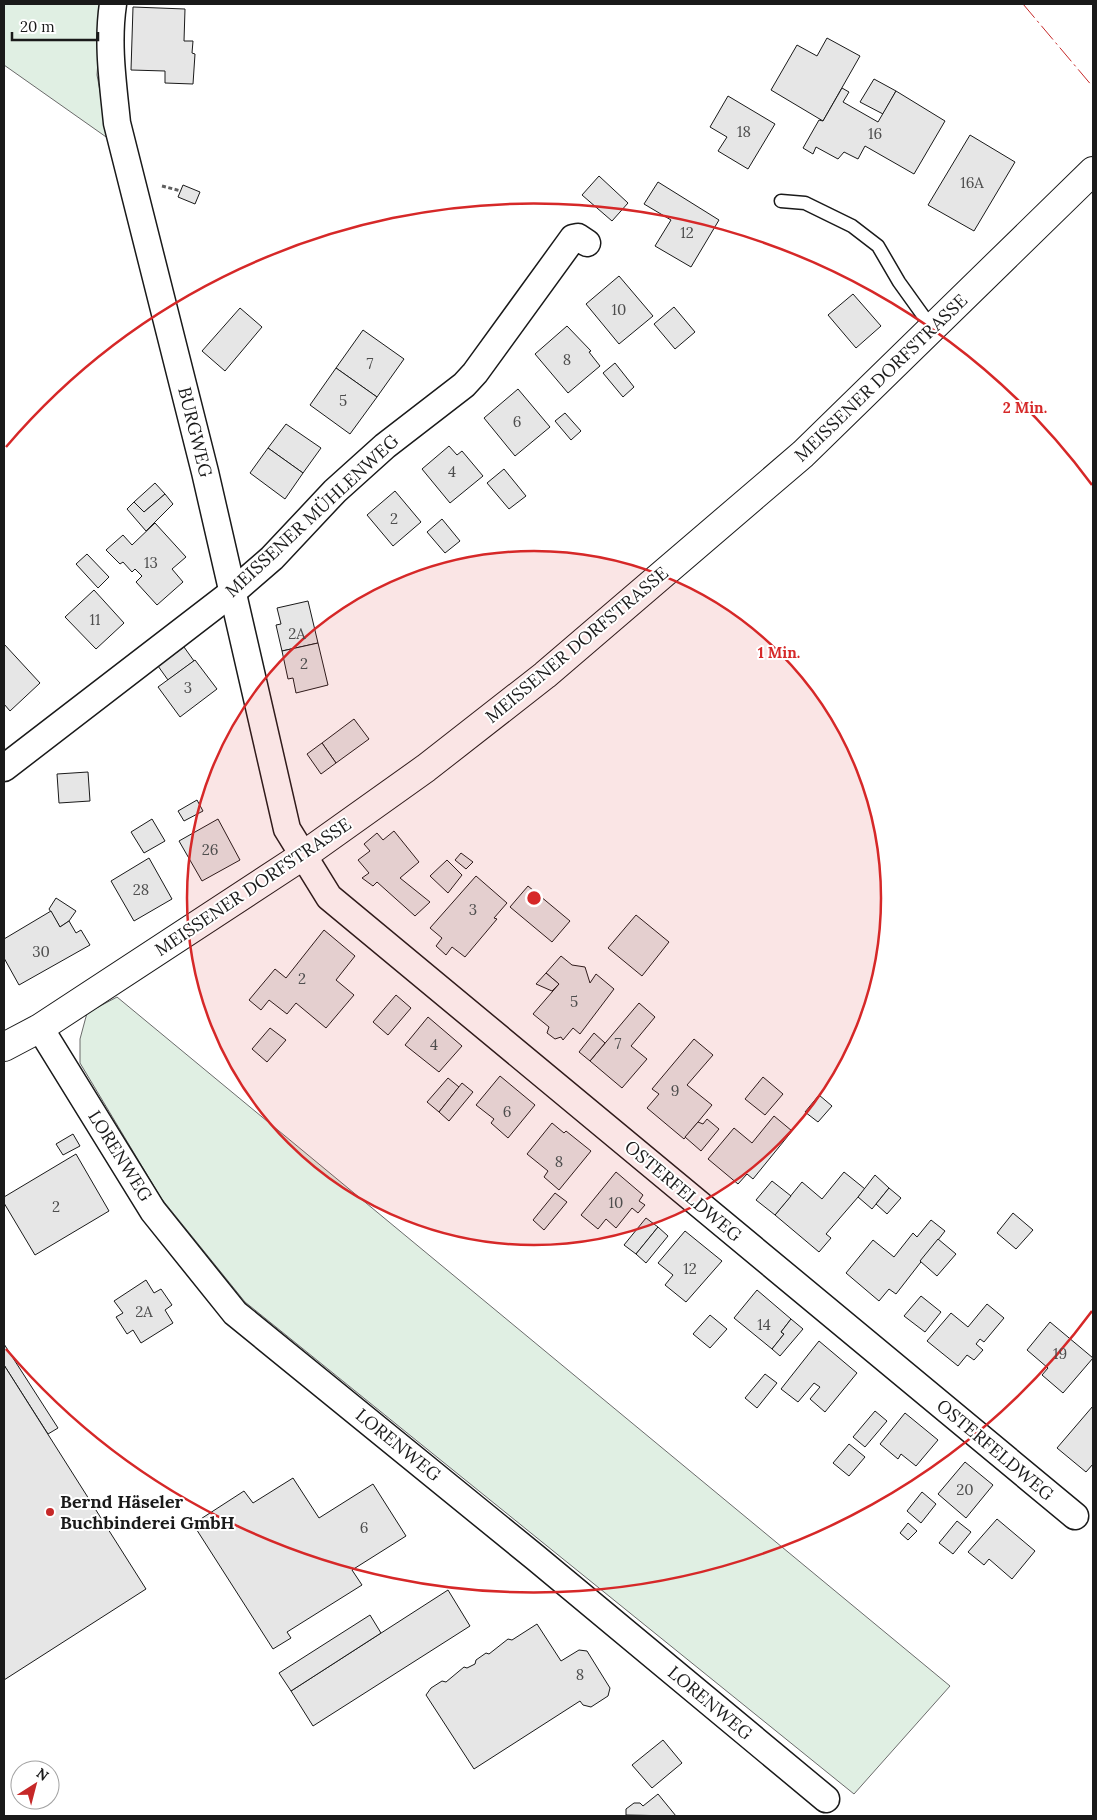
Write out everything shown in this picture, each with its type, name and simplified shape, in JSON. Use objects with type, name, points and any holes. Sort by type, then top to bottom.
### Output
[{"type":"street","name":"BURGWEG","points":[[113,4],[110,27],[111,67],[117,123],[234,591],[287,829],[304,855]]},
{"type":"street","name":"MEISSENER DORFSTRASSE","points":[[4,1047],[40,1028],[304,855],[426,768],[545,675],[803,454],[1093,171]]},
{"type":"street","name":"MEISSENER MÜHLENWEG","points":[[4,768],[234,591],[272,558],[335,491],[378,452],[464,385],[475,373],[573,238],[578,237],[587,243]]},
{"type":"street","name":"OSTERFELDWEG","points":[[304,855],[329,897],[1075,1516]]},
{"type":"street","name":"LORENWEG","points":[[40,1028],[153,1210],[235,1313],[536,1558],[826,1799]]},
{"type":"lane","points":[[781,201],[806,203],[852,226],[878,246],[899,282],[932,328]]},
{"type":"green space","points":[[4,4],[102,4],[97,75],[109,139],[4,65]]},
{"type":"green space","points":[[117,997],[950,1686],[854,1794],[245,1302],[161,1198],[80,1063],[80,1039],[87,1013]]},
{"type":"building","points":[[133,7],[185,9],[184,41],[193,41],[192,53],[195,54],[193,84],[165,83],[165,71],[131,70]]},
{"type":"building","points":[[827,38],[860,56],[823,121],[771,90],[797,45],[817,56]]},
{"type":"building","points":[[874,79],[896,91],[883,114],[860,102]]},
{"type":"building","points":[[842,88],[849,92],[843,102],[878,122],[896,91],[945,121],[914,174],[865,146],[858,159],[844,152],[838,159],[816,147],[813,154],[803,148],[819,120],[823,121]]},
{"type":"building","points":[[728,96],[775,124],[748,169],[718,151],[727,137],[710,127]]},
{"type":"building","points":[[970,135],[1015,162],[974,231],[928,205]]},
{"type":"building","points":[[599,176],[628,203],[612,221],[582,195]]},
{"type":"building","points":[[658,182],[719,220],[691,267],[655,246],[671,220],[644,204]]},
{"type":"building","points":[[183,185],[200,192],[195,204],[178,197]]},
{"type":"building","points":[[619,276],[653,316],[619,344],[586,304]]},
{"type":"building","points":[[853,294],[881,326],[856,348],[828,315]]},
{"type":"building","points":[[674,307],[695,332],[675,349],[654,324]]},
{"type":"building","points":[[240,308],[262,327],[225,371],[202,351]]},
{"type":"building","points":[[567,326],[591,351],[589,352],[600,366],[568,393],[535,354]]},
{"type":"building","points":[[363,330],[404,359],[377,397],[336,368]]},
{"type":"building","points":[[615,363],[634,387],[623,397],[603,373]]},
{"type":"building","points":[[336,368],[377,397],[350,434],[310,405]]},
{"type":"building","points":[[518,389],[550,427],[515,456],[484,418]]},
{"type":"building","points":[[565,413],[581,431],[571,440],[555,421]]},
{"type":"building","points":[[286,424],[321,448],[303,473],[268,448]]},
{"type":"building","points":[[449,446],[457,455],[462,451],[483,476],[450,503],[422,469]]},
{"type":"building","points":[[268,448],[303,473],[285,499],[250,473]]},
{"type":"building","points":[[504,469],[526,496],[509,509],[487,483]]},
{"type":"building","points":[[155,483],[165,494],[144,512],[134,502]]},
{"type":"building","points":[[395,491],[421,522],[393,546],[367,515]]},
{"type":"building","points":[[165,494],[173,504],[146,531],[127,509],[134,502],[144,512]]},
{"type":"building","points":[[442,519],[460,541],[445,553],[427,532]]},
{"type":"building","points":[[155,523],[186,557],[172,569],[183,582],[157,605],[136,582],[142,576],[135,569],[132,572],[123,562],[120,564],[106,550],[123,535],[132,545]]},
{"type":"building","points":[[87,554],[109,577],[98,588],[76,564]]},
{"type":"building","points":[[94,590],[124,623],[96,649],[65,617]]},
{"type":"building","points":[[308,601],[318,643],[282,651],[276,625],[281,624],[277,608]]},
{"type":"building","points":[[318,643],[328,685],[296,693],[293,678],[288,679],[282,651]]},
{"type":"building","points":[[4,644],[40,683],[10,711],[4,704]]},
{"type":"building","points":[[184,647],[194,661],[168,680],[158,666]]},
{"type":"building","points":[[195,660],[217,689],[180,717],[158,687]]},
{"type":"building","points":[[354,719],[369,739],[336,763],[322,743]]},
{"type":"building","points":[[322,743],[336,763],[321,774],[307,754]]},
{"type":"building","points":[[88,772],[90,801],[59,803],[57,774]]},
{"type":"building","points":[[197,800],[203,811],[184,821],[178,811]]},
{"type":"building","points":[[152,819],[165,841],[144,853],[131,832]]},
{"type":"building","points":[[218,819],[240,860],[202,881],[179,841]]},
{"type":"building","points":[[394,831],[419,862],[400,878],[430,902],[415,916],[377,882],[373,886],[362,878],[369,873],[358,860],[370,851],[364,844],[377,833],[383,840]]},
{"type":"building","points":[[461,853],[473,862],[466,869],[455,860]]},
{"type":"building","points":[[149,858],[172,899],[134,921],[111,881]]},
{"type":"building","points":[[447,860],[462,875],[448,893],[430,876]]},
{"type":"building","points":[[476,876],[507,903],[494,918],[497,919],[465,957],[452,947],[446,955],[436,946],[442,938],[430,928]]},
{"type":"building","points":[[528,886],[570,921],[552,942],[510,907]]},
{"type":"building","points":[[56,898],[76,911],[69,921],[60,927],[49,909]]},
{"type":"building","points":[[51,911],[60,927],[69,921],[76,933],[81,930],[90,945],[19,985],[4,958],[4,939]]},
{"type":"building","points":[[636,915],[669,942],[642,976],[608,948]]},
{"type":"building","points":[[324,930],[355,956],[336,980],[354,995],[326,1028],[296,1003],[287,1014],[269,1000],[261,1010],[249,1000],[275,969],[286,978]]},
{"type":"building","points":[[561,956],[572,965],[585,967],[590,983],[596,974],[614,989],[580,1034],[573,1028],[563,1040],[561,1037],[555,1039],[547,1033],[549,1027],[533,1014],[559,984],[546,973]]},
{"type":"building","points":[[546,973],[559,984],[552,991],[536,984]]},
{"type":"building","points":[[396,995],[411,1008],[388,1035],[373,1022]]},
{"type":"building","points":[[639,1003],[655,1017],[631,1046],[647,1059],[622,1088],[590,1061]]},
{"type":"building","points":[[428,1017],[462,1046],[439,1072],[405,1045]]},
{"type":"building","points":[[270,1028],[286,1040],[267,1062],[252,1049]]},
{"type":"building","points":[[594,1033],[605,1043],[590,1061],[579,1052]]},
{"type":"building","points":[[694,1039],[713,1055],[687,1085],[712,1105],[684,1139],[647,1108],[659,1094],[652,1089]]},
{"type":"building","points":[[500,1076],[535,1105],[508,1138],[491,1123],[494,1119],[476,1105]]},
{"type":"building","points":[[763,1077],[783,1094],[765,1115],[745,1099]]},
{"type":"building","points":[[448,1078],[459,1087],[439,1112],[427,1102]]},
{"type":"building","points":[[462,1083],[473,1092],[449,1121],[439,1112]]},
{"type":"building","points":[[819,1095],[832,1106],[818,1122],[805,1112]]},
{"type":"building","points":[[774,1116],[792,1131],[753,1179],[747,1174],[738,1184],[708,1159],[734,1128],[752,1143]]},
{"type":"building","points":[[707,1119],[719,1129],[701,1151],[685,1137],[698,1122],[703,1124]]},
{"type":"building","points":[[552,1123],[564,1133],[566,1131],[591,1151],[559,1190],[544,1177],[548,1171],[527,1154]]},
{"type":"building","points":[[73,1134],[80,1146],[63,1155],[56,1144]]},
{"type":"building","points":[[76,1154],[109,1211],[35,1255],[4,1203],[4,1197]]},
{"type":"building","points":[[616,1172],[643,1195],[639,1201],[645,1205],[638,1213],[632,1208],[616,1228],[606,1219],[598,1229],[581,1215]]},
{"type":"building","points":[[844,1172],[865,1189],[826,1234],[831,1238],[819,1252],[775,1215],[802,1182],[822,1199]]},
{"type":"building","points":[[875,1175],[889,1188],[872,1209],[858,1197]]},
{"type":"building","points":[[772,1181],[791,1196],[775,1215],[756,1200]]},
{"type":"building","points":[[889,1188],[901,1198],[887,1214],[876,1204]]},
{"type":"building","points":[[555,1193],[567,1202],[544,1230],[533,1220]]},
{"type":"building","points":[[1013,1213],[1033,1230],[1016,1249],[997,1233]]},
{"type":"building","points":[[646,1218],[658,1227],[636,1254],[624,1245]]},
{"type":"building","points":[[931,1220],[945,1231],[896,1294],[889,1289],[879,1301],[846,1273],[873,1240],[894,1257],[913,1233],[917,1237]]},
{"type":"building","points":[[658,1227],[668,1236],[646,1263],[636,1254]]},
{"type":"building","points":[[685,1231],[722,1261],[686,1302],[665,1285],[673,1275],[658,1263]]},
{"type":"building","points":[[938,1239],[956,1254],[937,1276],[920,1261]]},
{"type":"building","points":[[146,1280],[154,1293],[161,1289],[172,1305],[165,1310],[173,1323],[141,1343],[133,1330],[127,1334],[116,1317],[123,1313],[114,1301]]},
{"type":"building","points":[[757,1290],[791,1319],[781,1332],[784,1334],[772,1349],[734,1318]]},
{"type":"building","points":[[921,1296],[941,1312],[925,1332],[904,1316]]},
{"type":"building","points":[[987,1304],[1004,1318],[984,1342],[980,1339],[976,1344],[983,1350],[974,1360],[967,1355],[958,1366],[927,1341],[951,1313],[968,1327]]},
{"type":"building","points":[[710,1315],[727,1329],[710,1348],[693,1334]]},
{"type":"building","points":[[791,1319],[803,1329],[780,1356],[772,1349],[784,1334],[781,1332]]},
{"type":"building","points":[[1050,1322],[1093,1358],[1063,1393],[1042,1375],[1048,1368],[1027,1350]]},
{"type":"building","points":[[819,1341],[857,1373],[825,1412],[810,1399],[820,1387],[814,1383],[798,1402],[781,1389]]},
{"type":"building","points":[[4,1344],[58,1428],[48,1434],[4,1365]]},
{"type":"building","name":"Bernd Häseler Buchbinderei GmbH","points":[[4,1365],[146,1589],[4,1680]]},
{"type":"building","points":[[765,1374],[777,1383],[757,1408],[745,1398]]},
{"type":"building","points":[[1093,1406],[1093,1464],[1086,1472],[1057,1448]]},
{"type":"building","points":[[875,1411],[887,1421],[865,1447],[853,1437]]},
{"type":"building","points":[[905,1413],[938,1440],[916,1466],[901,1454],[898,1459],[880,1444]]},
{"type":"building","points":[[849,1444],[865,1457],[849,1476],[833,1463]]},
{"type":"building","points":[[965,1462],[993,1485],[966,1518],[938,1494]]},
{"type":"building","points":[[293,1478],[319,1518],[373,1484],[406,1536],[352,1570],[362,1585],[287,1632],[291,1638],[273,1649],[193,1524],[244,1491],[253,1503]]},
{"type":"building","points":[[922,1492],[936,1504],[921,1523],[907,1511]]},
{"type":"building","points":[[997,1519],[1035,1551],[1012,1579],[989,1559],[984,1565],[968,1552]]},
{"type":"building","points":[[957,1521],[971,1532],[953,1554],[939,1543]]},
{"type":"building","points":[[908,1523],[917,1531],[908,1540],[900,1533]]},
{"type":"building","points":[[448,1590],[470,1626],[313,1726],[291,1691]]},
{"type":"building","points":[[370,1615],[381,1633],[291,1691],[279,1673]]},
{"type":"building","points":[[537,1624],[561,1661],[579,1650],[587,1651],[610,1688],[608,1696],[591,1707],[583,1705],[580,1701],[474,1769],[426,1695],[431,1688],[442,1681],[446,1682],[464,1667],[467,1668],[475,1664],[476,1660],[486,1653],[489,1654],[508,1639],[512,1640]]},
{"type":"building","points":[[663,1740],[682,1763],[652,1788],[632,1765]]},
{"type":"building","points":[[658,1794],[676,1816],[626,1815],[626,1809],[634,1803],[640,1803],[643,1806]]},
{"type":"power","points":[[1023,4],[1093,87]]},
{"type":"place","name":"Bernd Häseler Buchbinderei GmbH","points":[[50,1512]]}]
